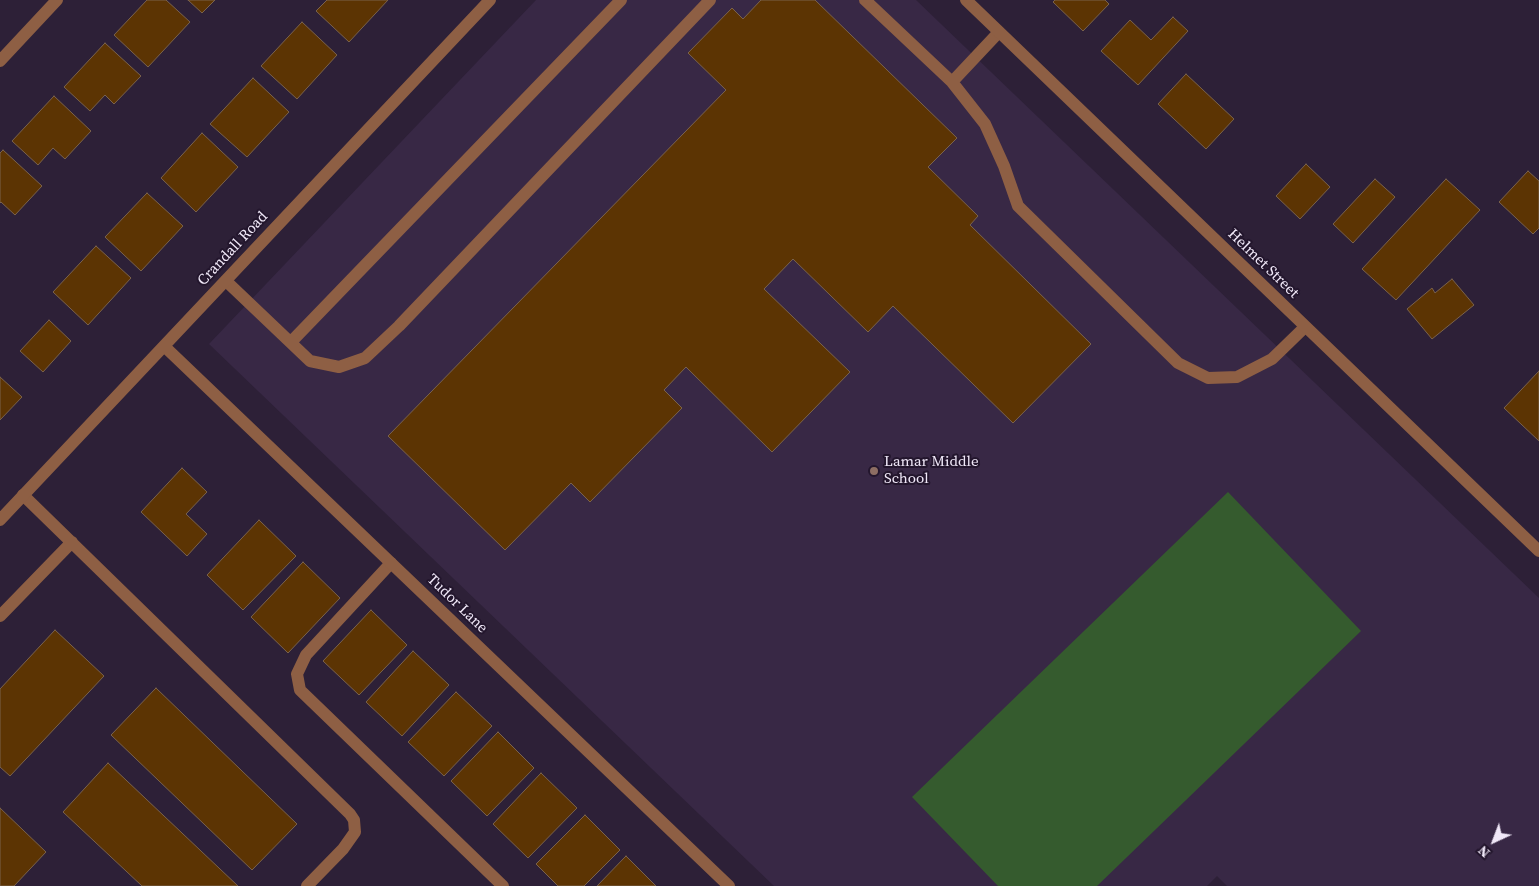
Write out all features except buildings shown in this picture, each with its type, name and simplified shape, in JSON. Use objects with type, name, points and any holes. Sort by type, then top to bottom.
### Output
[{"type":"street","points":[[0,61],[58,0]]},
{"type":"street","name":"Crandall Road","points":[[0,520],[490,0]]},
{"type":"street","points":[[291,342],[620,0]]},
{"type":"street","points":[[226,281],[310,360],[339,367],[365,358],[405,319],[710,0]]},
{"type":"street","points":[[865,0],[952,82],[985,124],[1004,166],[1018,206],[1178,363],[1208,378],[1237,377],[1272,359],[1306,327]]},
{"type":"street","name":"Helmet Street","points":[[966,0],[1539,551]]},
{"type":"street","points":[[952,82],[999,32]]},
{"type":"street","name":"Tudor Lane","points":[[164,346],[729,886]]},
{"type":"street","points":[[23,495],[350,814],[354,820],[355,832],[343,849],[307,886]]},
{"type":"street","points":[[0,616],[72,542]]},
{"type":"street","points":[[391,563],[306,654],[297,674],[300,690],[503,886]]},
{"type":"shaded area","name":"Lamar Middle School","points":[[536,0],[916,0],[1539,598],[1539,886],[1227,886],[1217,876],[1207,886],[774,886],[209,344]]},
{"type":"green space","points":[[1228,492],[1361,631],[1097,886],[998,886],[912,797]]},
{"type":"place","name":"Lamar Middle School","points":[[874,471]]}]
